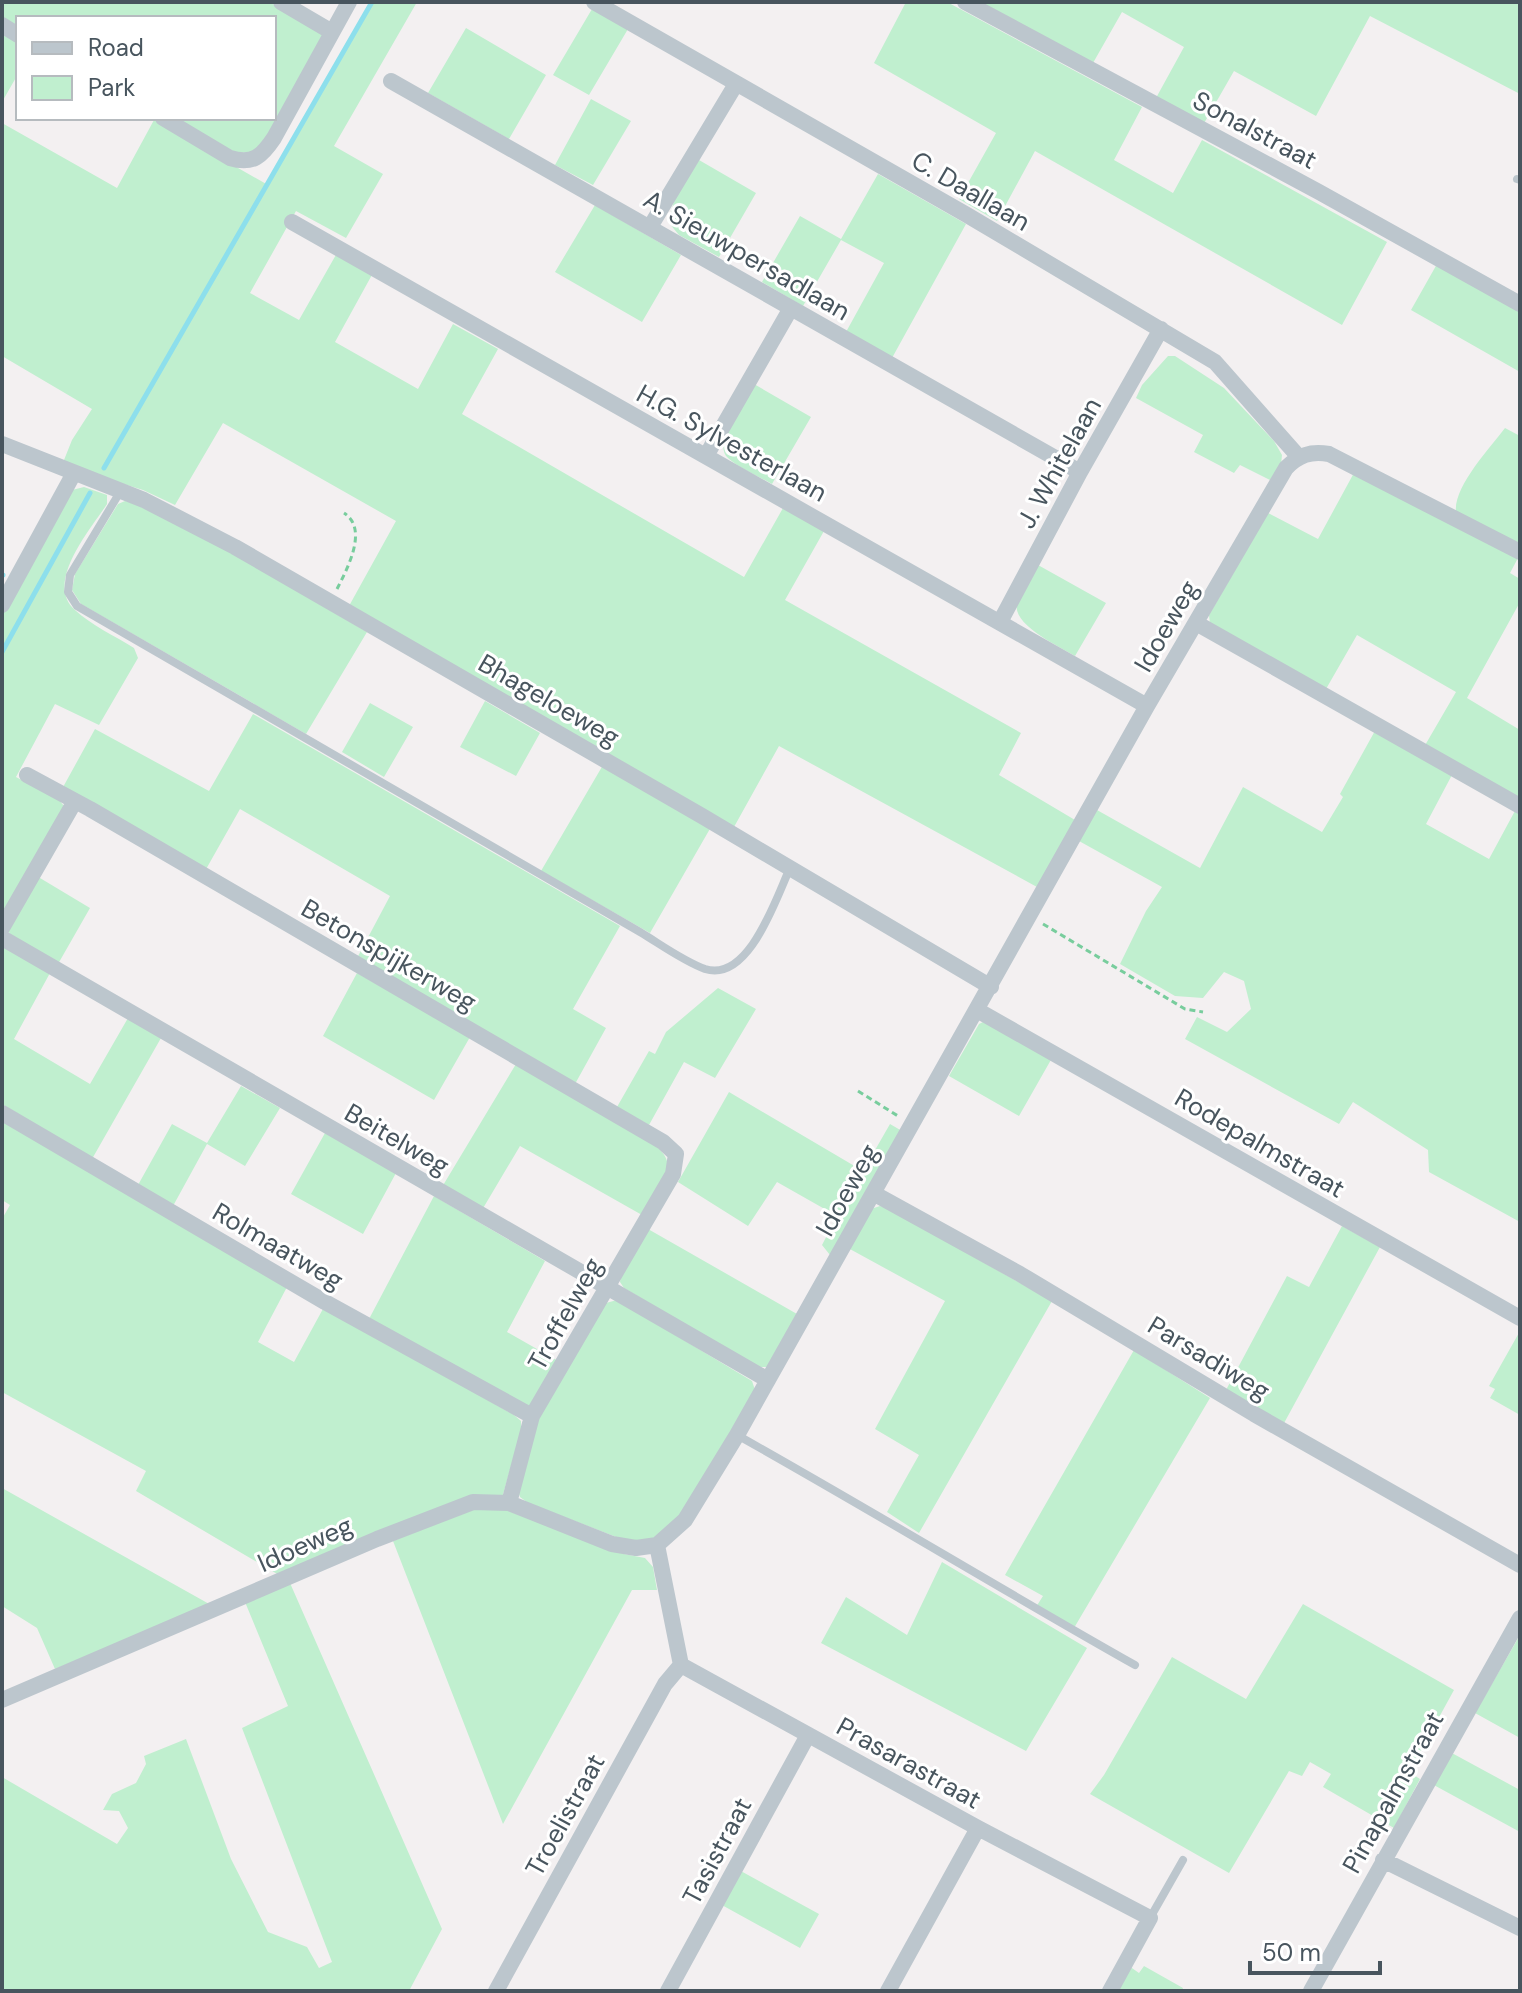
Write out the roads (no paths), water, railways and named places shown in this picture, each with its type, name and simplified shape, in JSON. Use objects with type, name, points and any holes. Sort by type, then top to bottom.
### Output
[{"type":"street","points":[[281,2],[332,32]]},
{"type":"street","points":[[166,120],[230,158],[256,160],[274,138],[349,2]]},
{"type":"street","name":"C. Daallaan","points":[[594,2],[1215,362],[1298,456]]},
{"type":"street","name":"Sonalstraat","points":[[965,2],[1520,304]]},
{"type":"street","name":"A. Sieuwpersadlaan","points":[[391,81],[1080,472]]},
{"type":"street","points":[[650,227],[736,84]]},
{"type":"street","name":"H.G. Sylvesterlaan","points":[[292,222],[1147,706]]},
{"type":"street","points":[[706,456],[791,308]]},
{"type":"street","name":"J. Whitelaan","points":[[1000,622],[1161,329]]},
{"type":"street","name":"Bhageloeweg","points":[[2,444],[190,523],[991,987]]},
{"type":"street","points":[[1298,456],[1318,452],[1343,460],[1520,552]]},
{"type":"street","name":"Idoeweg","points":[[2,1700],[458,1507],[482,1501],[509,1503],[612,1544],[636,1548],[657,1545],[685,1520],[737,1435],[1147,706],[1267,498],[1286,468],[1298,456]]},
{"type":"street","points":[[2,605],[74,473]]},
{"type":"street","points":[[1196,623],[1520,806]]},
{"type":"street","name":"Betonspijkerweg","points":[[27,775],[650,1134],[676,1154]]},
{"type":"street","points":[[2,928],[75,801]]},
{"type":"street","name":"Beitelweg","points":[[2,938],[768,1380]]},
{"type":"street","name":"Rodepalmstraat","points":[[977,1010],[1520,1318]]},
{"type":"street","name":"Rolmaatweg","points":[[2,1113],[325,1302],[532,1416]]},
{"type":"street","name":"Troffelweg","points":[[509,1503],[532,1416],[673,1174],[676,1154]]},
{"type":"street","name":"Parsadiweg","points":[[873,1193],[1020,1274],[1254,1414],[1520,1565]]},
{"type":"street","points":[[657,1545],[681,1665]]},
{"type":"street","name":"Pinapalmstraat","points":[[1319,1988],[1383,1860],[1520,1618]]},
{"type":"street","name":"Prasarastraat","points":[[681,1665],[978,1828],[1150,1918]]},
{"type":"street","name":"Troelistraat","points":[[496,1991],[665,1684],[681,1665]]},
{"type":"street","name":"Tasistraat","points":[[668,1991],[808,1735]]},
{"type":"street","points":[[888,1991],[978,1828]]},
{"type":"street","points":[[1383,1860],[1520,1928]]},
{"type":"street","points":[[1110,1991],[1150,1918]]},
{"type":"lane","points":[[120,492],[70,575],[68,592],[77,606],[653,940],[705,969],[722,971],[741,960],[757,940],[790,868]]},
{"type":"lane","points":[[737,1435],[1135,1665]]},
{"type":"lane","points":[[1150,1918],[1183,1860]]},
{"type":"waterway","points":[[104,468],[372,2]]},
{"type":"waterway","points":[[2,652],[90,493]]}]
